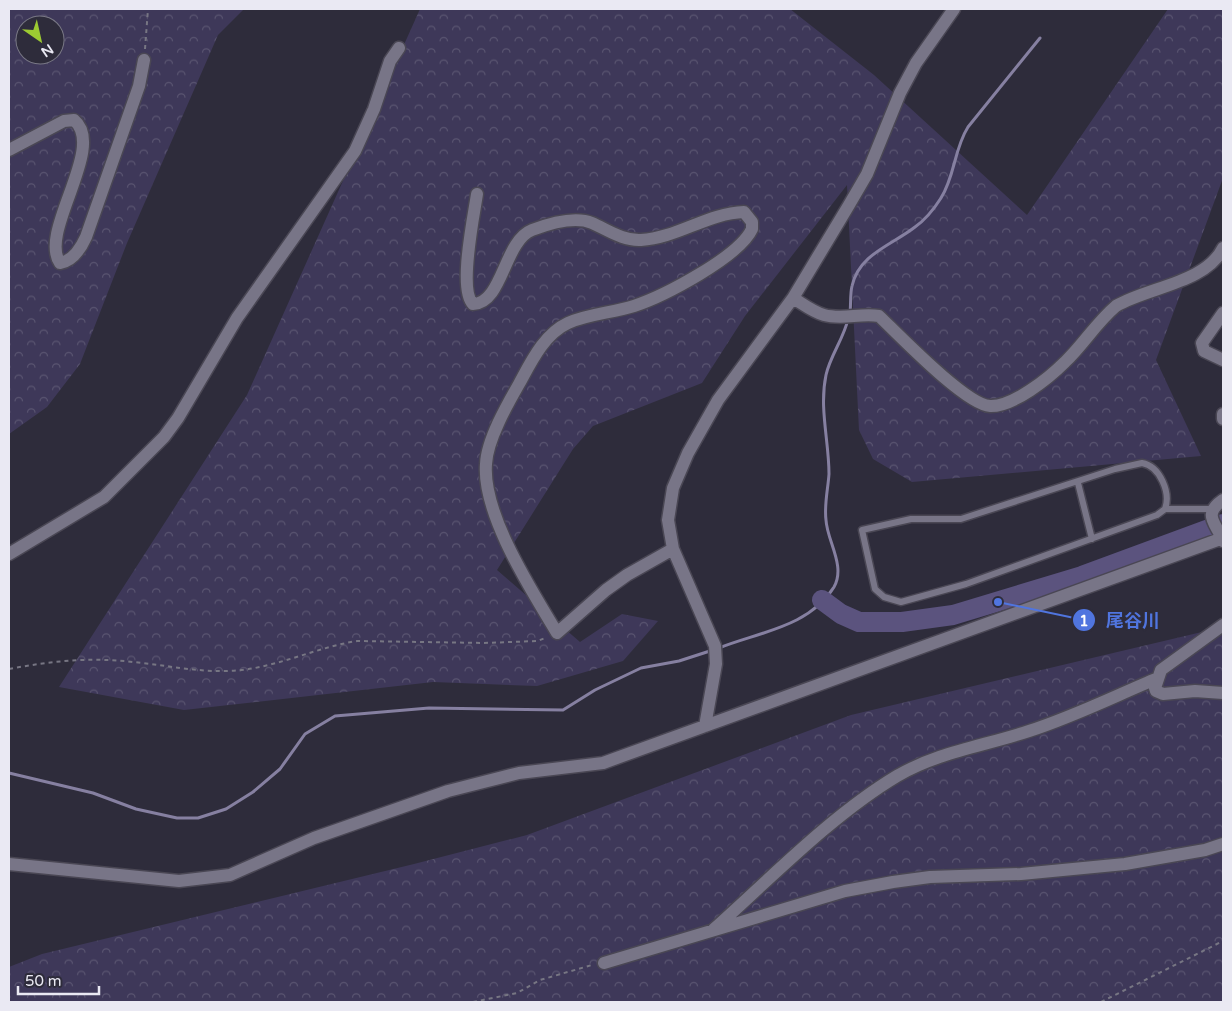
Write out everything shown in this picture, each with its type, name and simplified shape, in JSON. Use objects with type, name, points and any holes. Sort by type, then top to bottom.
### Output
[{"type":"street","points":[[705,726],[716,664],[715,646],[673,549],[669,533],[669,506],[673,488],[685,460],[718,400],[793,298],[867,174],[900,93],[916,64],[954,9]]},
{"type":"street","points":[[9,554],[104,497],[164,437],[178,418],[237,318],[355,151],[374,109],[390,61],[399,48]]},
{"type":"street","points":[[9,150],[64,121],[74,120],[81,128],[83,142],[81,159],[57,238],[56,255],[60,263],[64,263],[76,253],[86,237],[139,86],[144,60]]},
{"type":"street","points":[[477,194],[469,245],[467,286],[467,296],[473,304],[477,304],[487,297],[498,282],[519,238],[532,230],[580,220],[590,222],[628,239],[639,240],[661,237],[736,212],[744,212],[752,222],[752,229],[742,244],[664,293],[634,306],[577,320],[558,328],[541,347],[515,390],[488,452],[486,480],[493,509],[528,584],[556,633],[626,574],[673,549]]},
{"type":"street","points":[[793,298],[823,315],[866,314],[879,316],[950,383],[982,404],[999,405],[1025,393],[1053,373],[1078,348],[1104,316],[1116,306],[1202,272],[1210,266],[1223,250]]},
{"type":"street","points":[[1223,313],[1202,343],[1204,351],[1223,360]]},
{"type":"street","points":[[1223,414],[1223,419]]},
{"type":"street","points":[[9,864],[179,881],[230,875],[314,838],[448,791],[519,772],[603,763],[1223,539],[1213,523],[1214,509],[1223,500]]},
{"type":"street","points":[[1223,625],[1165,667],[1158,678],[1155,688],[1160,693],[1195,691],[1223,693]]},
{"type":"street","points":[[712,931],[810,843],[864,799],[897,777],[946,754],[1051,724],[1158,678]]},
{"type":"street","points":[[604,962],[845,891],[892,882],[930,878],[1021,874],[1124,864],[1205,850],[1223,844]]},
{"type":"lane","points":[[1165,509],[1166,495],[1160,478],[1154,469],[1146,464],[1115,470],[961,519],[911,519],[862,530],[875,589],[884,597],[907,601],[966,584],[1139,522],[1165,509],[1214,509]]},
{"type":"lane","points":[[1078,483],[1092,539]]},
{"type":"path","points":[[144,60],[148,9]]},
{"type":"path","points":[[9,669],[47,662],[87,659],[210,671],[230,671],[272,664],[336,644],[357,641],[484,643],[538,641],[556,633]]},
{"type":"path","points":[[1101,1002],[1223,941]]},
{"type":"path","points":[[473,1002],[517,993],[540,980],[562,972],[604,962]]},
{"type":"green space","points":[[9,9],[244,9],[218,35],[127,243],[80,364],[47,407],[9,434]]},
{"type":"green space","points":[[420,9],[790,9],[874,75],[1027,215],[1168,9],[1223,9],[1223,178],[1156,360],[1201,456],[912,482],[873,459],[859,430],[847,185],[745,316],[702,383],[593,426],[573,449],[497,570],[580,642],[622,614],[658,621],[623,661],[537,686],[433,682],[184,710],[59,687],[247,395]]},
{"type":"green space","points":[[1223,627],[1223,1002],[9,1002],[9,967],[42,954],[527,835],[851,715]]},
{"type":"waterway","points":[[850,313],[852,286],[862,266],[878,251],[926,218],[946,190],[963,135],[968,127],[1040,38]]},
{"type":"waterway","points":[[719,648],[797,620],[824,600],[834,587],[838,571],[827,528],[826,503],[829,462],[824,412],[824,387],[828,368],[848,319]]},
{"type":"waterway","points":[[822,600],[841,614],[859,622],[902,622],[953,615],[1082,576],[1223,524]]},
{"type":"waterway","points":[[9,773],[93,793],[136,809],[177,818],[198,818],[226,809],[253,792],[280,769],[305,734],[335,716],[429,708],[563,710],[595,690],[641,668],[679,661],[713,650]]},
{"type":"place","name":"尾谷川","points":[[998,602]]}]
